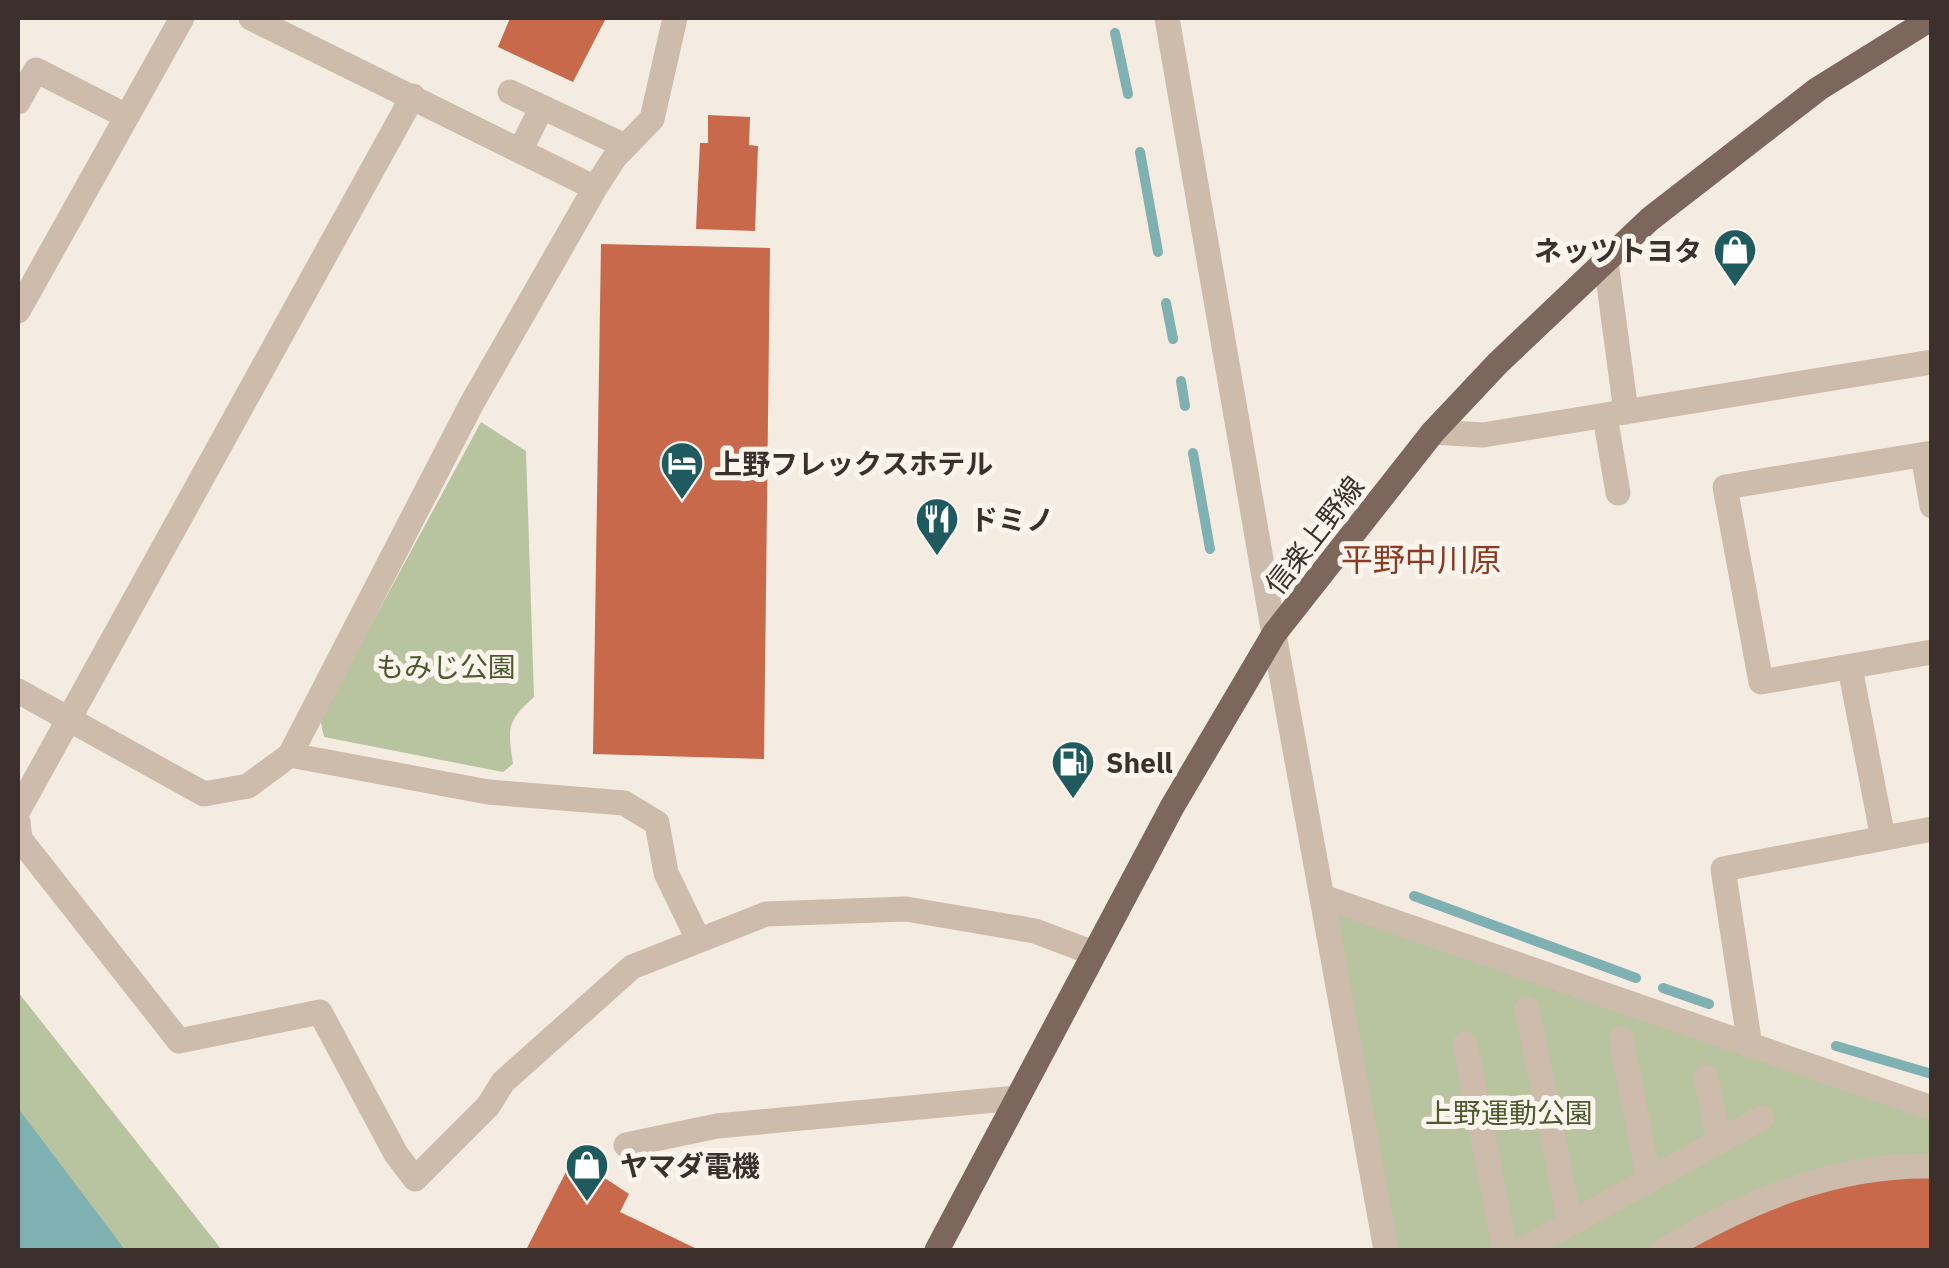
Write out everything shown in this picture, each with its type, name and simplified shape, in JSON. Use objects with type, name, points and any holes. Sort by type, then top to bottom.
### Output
[{"type":"main road","name":"信楽上野線","points":[[938,1250],[1172,808],[1274,634],[1433,432],[1498,364],[1650,220],[1818,89],[1932,18]]},
{"type":"street","points":[[18,311],[182,18]]},
{"type":"street","points":[[251,18],[595,188]]},
{"type":"street","points":[[18,691],[204,794],[248,786],[290,754],[472,403],[595,188],[625,146],[652,118],[676,18]]},
{"type":"street","points":[[1168,18],[1386,1250]]},
{"type":"street","points":[[18,102],[36,70],[126,116]]},
{"type":"street","points":[[510,92],[625,146]]},
{"type":"street","points":[[18,810],[412,96]]},
{"type":"street","points":[[520,151],[542,107]]},
{"type":"street","points":[[1606,262],[1618,493]]},
{"type":"street","points":[[1433,432],[1483,435],[1932,362]]},
{"type":"street","points":[[1932,506],[1927,454],[1725,487],[1761,682],[1932,652]]},
{"type":"street","points":[[1850,668],[1883,838]]},
{"type":"street","points":[[290,754],[488,792],[624,803],[656,823],[666,873],[698,939]]},
{"type":"street","points":[[18,822],[20,839],[179,1040],[320,1012],[396,1154],[415,1179],[488,1106],[504,1082],[632,967],[766,914],[906,909],[1035,931],[1093,953]]},
{"type":"street","points":[[1750,1046],[1723,868],[1932,829]]},
{"type":"street","points":[[1324,897],[1932,1108]]},
{"type":"street","points":[[1527,1009],[1570,1224]]},
{"type":"street","points":[[1621,1039],[1650,1180]]},
{"type":"street","points":[[1466,1044],[1505,1250]]},
{"type":"street","points":[[1706,1077],[1719,1142]]},
{"type":"street","points":[[626,1145],[717,1126],[1017,1098]]},
{"type":"street","points":[[1522,1250],[1762,1118]]},
{"type":"street","points":[[1664,1250],[1744,1207],[1813,1181],[1932,1166]]},
{"type":"green space","name":"もみじ公園","points":[[481,422],[526,451],[534,697],[511,726],[513,764],[503,772],[324,737],[320,719]]},
{"type":"green space","name":"上野運動公園","points":[[1328,902],[1931,1112],[1931,1250],[1391,1250]]},
{"type":"green space","points":[[18,992],[222,1250],[18,1250]]},
{"type":"water","points":[[18,1108],[125,1250],[18,1250]]},
{"type":"building","points":[[510,18],[606,18],[573,82],[498,47]]},
{"type":"building","points":[[708,115],[750,117],[749,145],[758,146],[755,231],[696,229],[700,143],[708,143]]},
{"type":"building","name":"上野フレックスホテル","points":[[601,244],[770,248],[764,759],[593,754]]},
{"type":"building","name":"ヤマダ電機","points":[[585,1165],[629,1194],[620,1212],[699,1250],[526,1250],[568,1168]]},
{"type":"building","points":[[1932,1176],[1932,1250],[1688,1250],[1770,1207],[1864,1181]]},
{"type":"waterway","points":[[1115,33],[1128,94]]},
{"type":"waterway","points":[[1140,152],[1158,252]]},
{"type":"waterway","points":[[1166,303],[1173,339]]},
{"type":"waterway","points":[[1181,381],[1185,406]]},
{"type":"waterway","points":[[1193,453],[1210,549]]},
{"type":"waterway","points":[[1414,896],[1636,978]]},
{"type":"waterway","points":[[1663,988],[1709,1004]]},
{"type":"waterway","points":[[1836,1046],[1932,1074]]},
{"type":"place","name":"ネッツトヨタ","points":[[1735,288]]},
{"type":"place","name":"上野フレックスホテル","points":[[682,501]]},
{"type":"place","name":"ドミノ","points":[[937,557]]},
{"type":"place","name":"Shell","points":[[1073,800]]},
{"type":"place","name":"ヤマダ電機","points":[[587,1203]]},
{"type":"district","name":"平野中川原","points":[[1421,559]]}]
